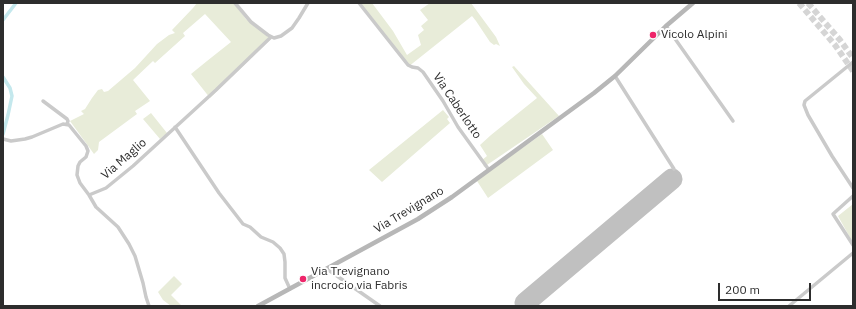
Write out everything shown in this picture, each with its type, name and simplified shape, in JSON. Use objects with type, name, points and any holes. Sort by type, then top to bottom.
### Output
[{"type":"main road","name":"Via Trevignano","points":[[258,306],[418,219],[452,197],[594,93],[615,76],[666,26],[693,3]]},
{"type":"street","points":[[235,3],[251,22],[271,37],[277,37],[289,31],[308,3]]},
{"type":"street","name":"Via Caberlotto","points":[[359,3],[408,65],[418,68],[423,72],[443,101],[458,127],[489,170]]},
{"type":"street","points":[[666,26],[733,121]]},
{"type":"street","name":"Via Maglio","points":[[89,195],[106,188],[133,166],[271,37]]},
{"type":"street","points":[[853,62],[805,101],[805,108],[808,114],[832,156],[853,188]]},
{"type":"street","points":[[615,76],[674,169]]},
{"type":"street","points":[[43,101],[67,119],[67,124],[71,127],[87,149],[88,153],[86,157],[78,166],[77,176],[96,207],[118,227],[129,244],[135,256],[144,283],[149,306]]},
{"type":"street","points":[[4,140],[11,141],[25,139],[63,124],[67,124]]},
{"type":"street","points":[[175,127],[219,193],[243,224],[250,227],[261,237],[273,242],[280,248],[284,254],[285,278],[290,289]]},
{"type":"street","points":[[853,196],[833,214],[853,244]]},
{"type":"street","points":[[789,306],[853,253]]},
{"type":"street","points":[[327,269],[380,306]]},
{"type":"green space","points":[[197,3],[234,3],[246,19],[272,38],[210,98],[191,74],[231,42],[205,14],[183,33],[185,36],[155,63],[153,61],[133,80],[150,101],[135,111],[137,114],[99,142],[98,150],[94,154],[70,121],[84,114],[81,111],[85,109],[98,90],[102,89],[104,92],[108,91],[135,68],[157,44],[169,35],[175,33],[172,30]]},
{"type":"green space","points":[[358,3],[372,3],[393,31],[407,55],[421,45],[418,35],[424,30],[421,26],[428,20],[420,10],[430,3],[471,3],[496,37],[500,46],[496,44],[494,45],[490,42],[472,16],[408,67]]},
{"type":"green space","points":[[514,66],[559,116],[484,167],[482,160],[487,156],[480,145],[537,98],[524,84],[512,67]]},
{"type":"green space","points":[[443,110],[449,117],[447,119],[450,123],[382,182],[369,170]]},
{"type":"green space","points":[[151,113],[167,133],[160,139],[143,119]]},
{"type":"green space","points":[[542,134],[553,150],[488,198],[477,181],[490,170]]},
{"type":"green space","points":[[853,204],[853,243],[838,216]]},
{"type":"green space","points":[[174,276],[182,284],[171,295],[182,306],[171,306],[163,300],[158,292]]},
{"type":"waterway","points":[[3,20],[16,3]]},
{"type":"waterway","points":[[3,77],[10,88],[12,96],[3,134]]},
{"type":"runway","points":[[525,303],[672,179]]},
{"type":"tunnel","points":[[799,3],[835,45],[853,71]]},
{"type":"tunnel","points":[[808,3],[840,40],[853,58]]},
{"type":"place","name":"Vicolo Alpini","points":[[653,35]]},
{"type":"place","name":"Via Trevignano incrocio via Fabris","points":[[303,279]]}]
